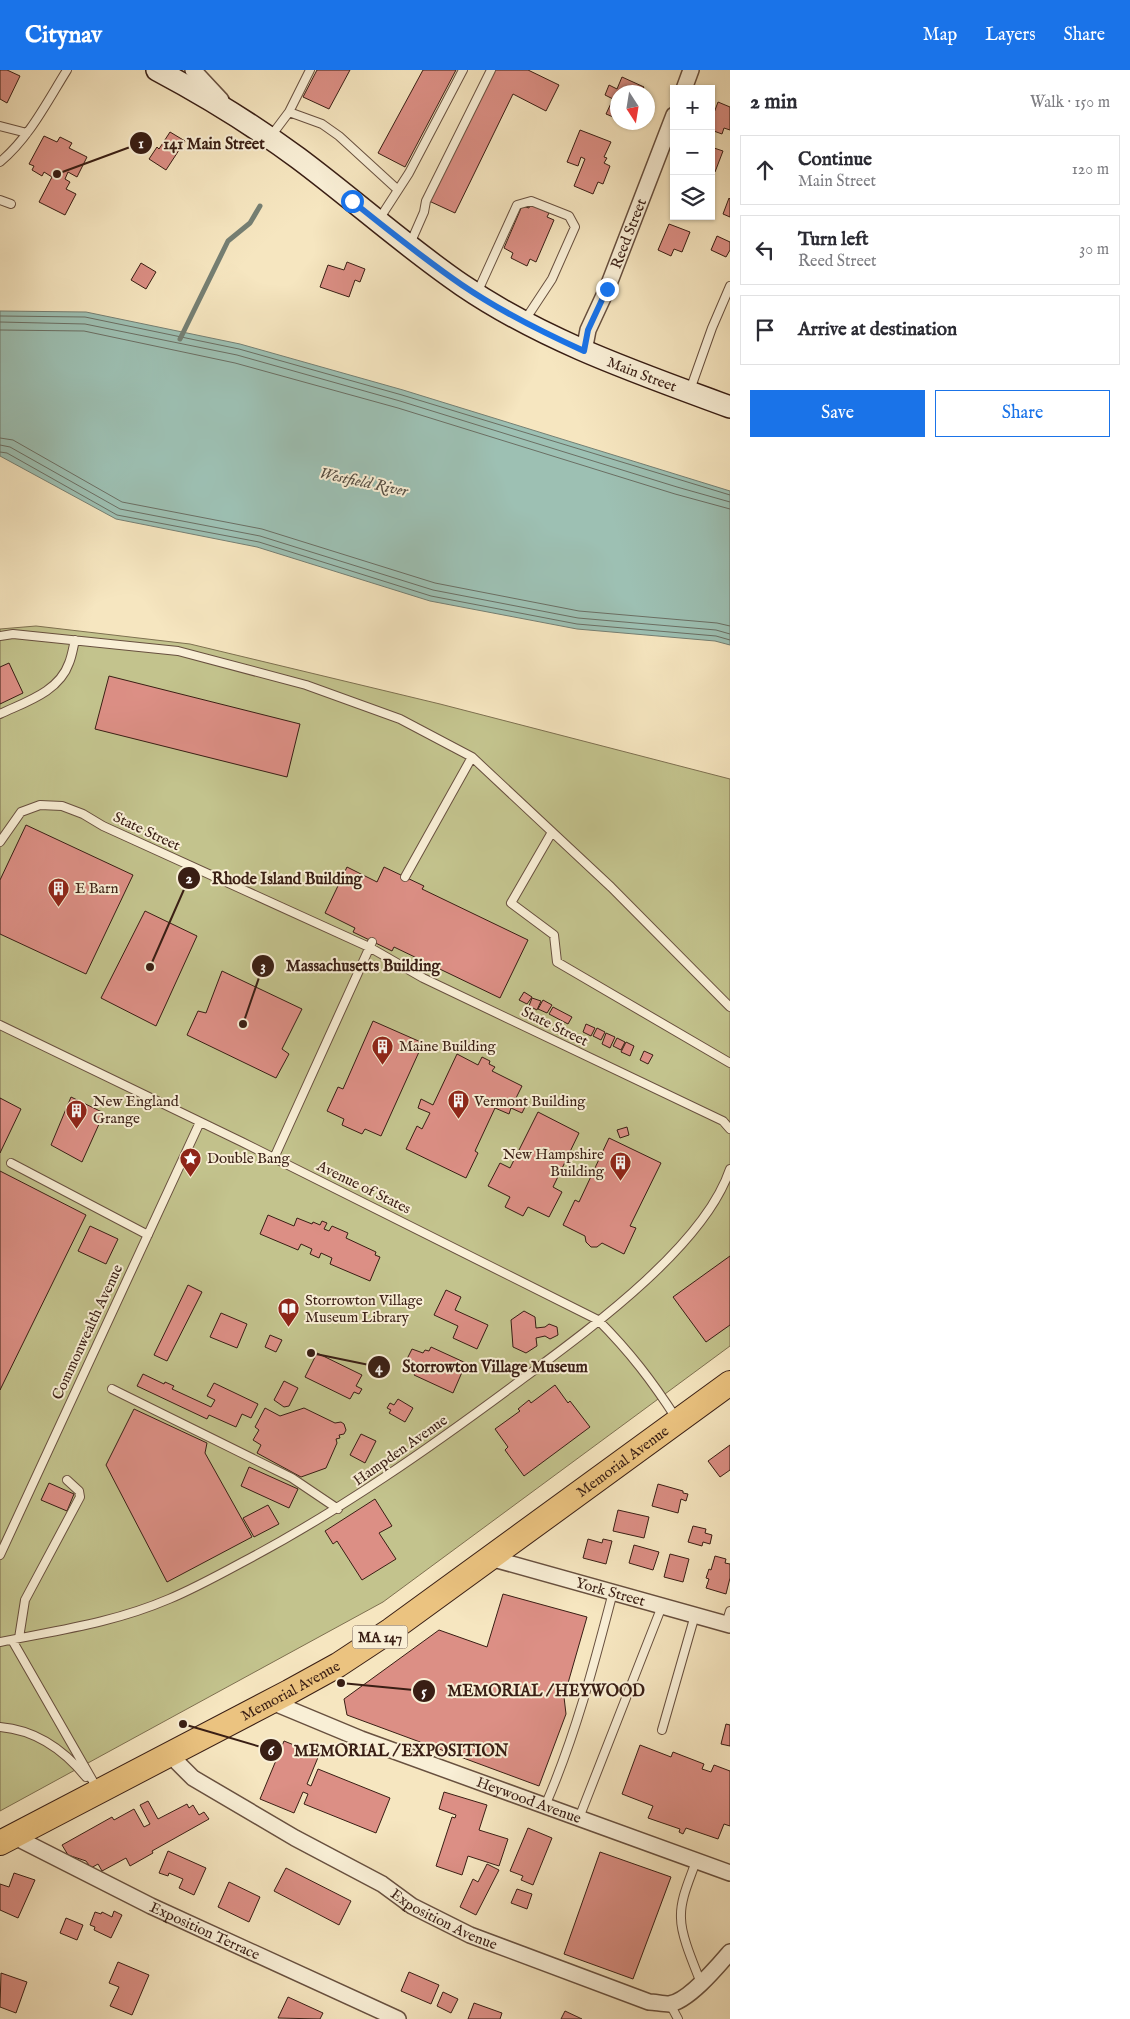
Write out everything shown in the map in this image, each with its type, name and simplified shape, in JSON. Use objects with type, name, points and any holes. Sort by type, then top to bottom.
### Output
[{"type":"main road","name":"Main Street","points":[[156,70],[233,114],[270,138],[410,246],[477,294],[524,322],[584,351],[730,407]]},
{"type":"main road","name":"Memorial Avenue","points":[[6,1840],[272,1702],[372,1644],[730,1383]]},
{"type":"street","points":[[193,70],[233,114]]},
{"type":"street","points":[[685,85],[691,70]]},
{"type":"street","name":"Reed Street","points":[[584,351],[588,330],[613,274],[670,124]]},
{"type":"street","name":"York Street","points":[[490,1558],[695,1616],[729,1620]]},
{"type":"street","name":"Heywood Avenue","points":[[272,1702],[361,1739],[730,1874]]},
{"type":"street","name":"Exposition Avenue","points":[[170,1755],[193,1778],[295,1838],[382,1884],[412,1906],[470,1935],[592,1979],[649,2002],[670,2004]]},
{"type":"street","name":"Exposition Terrace","points":[[6,1840],[398,2019]]},
{"type":"street","points":[[670,2004],[684,1997],[701,1983],[730,1952]]},
{"type":"lane","points":[[0,162],[12,152],[27,133],[67,70]]},
{"type":"lane","points":[[270,138],[289,112],[310,70]]},
{"type":"lane","points":[[378,221],[398,190],[463,70]]},
{"type":"lane","points":[[410,246],[424,212],[426,201],[491,70]]},
{"type":"lane","points":[[289,112],[322,124],[339,136],[398,190]]},
{"type":"lane","points":[[0,126],[27,133]]},
{"type":"lane","points":[[0,200],[11,204]]},
{"type":"lane","points":[[477,294],[517,205],[531,201],[569,216],[575,226],[552,279],[524,322]]},
{"type":"lane","points":[[689,392],[712,328],[730,286]]},
{"type":"lane","points":[[0,636],[13,634],[178,651],[306,685],[400,719],[472,757],[611,887],[730,1007]]},
{"type":"lane","points":[[0,714],[34,698],[54,685],[69,665],[75,640]]},
{"type":"lane","points":[[405,877],[472,757]]},
{"type":"lane","name":"State Street","points":[[0,842],[21,812],[40,805],[62,806],[83,814],[103,826],[370,944],[423,978],[710,1115],[723,1122],[730,1129]]},
{"type":"lane","points":[[552,832],[511,903],[554,935],[557,962],[730,1063]]},
{"type":"lane","points":[[274,1158],[370,944]]},
{"type":"lane","name":"Avenue of States","points":[[0,1025],[274,1158],[598,1320],[631,1354],[654,1383],[678,1421]]},
{"type":"lane","name":"Commonwealth Avenue","points":[[0,1555],[200,1122]]},
{"type":"lane","points":[[11,1163],[148,1234]]},
{"type":"lane","name":"Hampden Avenue","points":[[0,1642],[107,1621],[150,1607],[183,1593],[338,1509],[426,1450],[532,1372],[598,1320],[666,1260],[692,1232],[714,1203],[730,1169]]},
{"type":"lane","points":[[112,1389],[292,1478],[338,1509]]},
{"type":"lane","points":[[68,1480],[79,1491],[80,1497],[25,1600],[16,1639],[99,1792]]},
{"type":"lane","points":[[545,1806],[571,1742],[613,1592]]},
{"type":"lane","points":[[579,1818],[662,1606]]},
{"type":"lane","points":[[662,1730],[695,1616]]},
{"type":"lane","points":[[0,1728],[11,1728],[31,1734],[55,1747],[78,1766],[99,1792]]},
{"type":"lane","points":[[696,1861],[683,1900],[680,1919],[701,1983]]},
{"type":"lane","points":[[670,2004],[678,2019]]},
{"type":"green space","points":[[36,626],[190,644],[440,704],[730,779],[730,1346],[383,1602],[0,1811],[0,629]]},
{"type":"water","name":"Westfield River","points":[[0,311],[86,312],[240,344],[403,390],[730,491],[730,645],[715,641],[577,629],[430,601],[257,547],[116,519],[0,456]]},
{"type":"building","points":[[0,70],[7,70],[20,76],[7,103],[0,99]]},
{"type":"building","points":[[317,70],[350,70],[329,109],[303,97]]},
{"type":"building","points":[[423,70],[456,70],[405,167],[378,153]]},
{"type":"building","points":[[493,70],[528,70],[559,85],[546,111],[513,94],[455,213],[429,201]]},
{"type":"building","points":[[622,77],[640,85],[619,85]]},
{"type":"building","points":[[610,86],[610,98],[605,95]]},
{"type":"building","points":[[718,102],[730,107],[730,130],[724,128],[722,134],[715,131],[715,110]]},
{"type":"building","points":[[610,105],[610,116],[606,114]]},
{"type":"building","points":[[580,130],[611,142],[604,157],[607,158],[604,163],[610,166],[603,184],[598,182],[593,194],[574,186],[585,159],[581,157],[578,166],[567,162]]},
{"type":"building","points":[[170,132],[185,141],[166,170],[149,159],[157,147],[159,149]]},
{"type":"building","points":[[44,136],[57,142],[60,137],[72,143],[69,148],[87,157],[77,177],[68,172],[65,179],[70,182],[66,189],[76,194],[65,215],[39,202],[52,177],[44,172],[42,176],[32,170],[34,166],[29,164]]},
{"type":"building","points":[[715,148],[723,151],[715,172]]},
{"type":"building","points":[[730,199],[730,217],[723,214]]},
{"type":"building","points":[[530,204],[549,213],[547,217],[554,220],[536,262],[530,259],[527,266],[511,258],[513,253],[504,248],[522,206],[529,208]]},
{"type":"building","points":[[669,224],[690,232],[682,252],[674,249],[671,256],[658,250]]},
{"type":"building","points":[[717,236],[730,242],[730,250],[726,257],[711,250]]},
{"type":"building","points":[[347,262],[365,269],[360,282],[355,280],[349,297],[320,287],[328,265],[344,270]]},
{"type":"building","points":[[141,263],[156,272],[146,289],[131,280]]},
{"type":"building","points":[[9,663],[23,693],[0,704],[0,667]]},
{"type":"building","points":[[109,676],[300,724],[287,777],[95,729]]},
{"type":"building","name":"E Barn","points":[[26,825],[133,875],[86,974],[0,934],[0,880]]},
{"type":"building","points":[[347,867],[377,882],[384,867],[424,886],[422,889],[528,940],[500,998],[394,947],[392,951],[353,932],[355,928],[325,913]]},
{"type":"building","points":[[145,911],[197,936],[156,1026],[101,998]]},
{"type":"building","points":[[222,971],[302,1009],[282,1049],[289,1054],[276,1078],[187,1035],[198,1011],[206,1013]]},
{"type":"building","points":[[524,992],[532,997],[527,1004],[519,1000]]},
{"type":"building","points":[[532,998],[541,1001],[537,1010],[529,1006]]},
{"type":"building","points":[[543,1000],[552,1005],[547,1013],[538,1009]]},
{"type":"building","points":[[553,1007],[572,1017],[568,1024],[549,1014]]},
{"type":"building","name":"Maine Building","points":[[373,1021],[423,1043],[381,1136],[365,1129],[362,1134],[342,1125],[344,1119],[327,1111],[338,1087],[343,1089]]},
{"type":"building","points":[[586,1024],[595,1028],[591,1036],[583,1032]]},
{"type":"building","points":[[597,1028],[605,1032],[601,1040],[593,1036]]},
{"type":"building","points":[[606,1033],[615,1037],[610,1048],[602,1044]]},
{"type":"building","points":[[617,1038],[625,1042],[621,1050],[613,1046]]},
{"type":"building","points":[[626,1042],[634,1046],[630,1056],[621,1052]]},
{"type":"building","points":[[644,1051],[653,1055],[648,1064],[640,1060]]},
{"type":"building","name":"Vermont Building","points":[[457,1054],[478,1065],[482,1057],[490,1061],[489,1064],[495,1067],[492,1071],[522,1086],[516,1098],[527,1103],[522,1113],[511,1108],[509,1114],[495,1108],[475,1151],[478,1153],[466,1178],[406,1149],[417,1126],[422,1129],[430,1113],[418,1108],[421,1099],[433,1105]]},
{"type":"building","name":"New England Grange","points":[[71,1097],[104,1113],[82,1162],[51,1145]]},
{"type":"building","points":[[0,1098],[21,1109],[0,1153]]},
{"type":"building","points":[[538,1112],[579,1133],[553,1187],[562,1192],[549,1217],[528,1207],[523,1216],[505,1207],[510,1197],[488,1186],[500,1163],[510,1168]]},
{"type":"building","points":[[627,1127],[629,1135],[620,1138],[617,1130]]},
{"type":"building","name":"New Hampshire Building","points":[[609,1138],[661,1163],[630,1226],[636,1228],[624,1254],[602,1243],[597,1247],[591,1247],[586,1242],[585,1236],[563,1225],[575,1200],[579,1202]]},
{"type":"building","points":[[0,1171],[86,1215],[0,1390]]},
{"type":"building","points":[[268,1215],[294,1226],[297,1218],[320,1225],[322,1221],[327,1223],[324,1229],[329,1231],[332,1226],[348,1233],[346,1238],[376,1252],[375,1255],[380,1257],[370,1281],[330,1264],[332,1258],[321,1253],[319,1258],[310,1254],[312,1249],[301,1244],[298,1250],[260,1234]]},
{"type":"building","points":[[90,1226],[118,1239],[106,1264],[78,1251]]},
{"type":"building","points":[[730,1256],[730,1325],[706,1342],[673,1297]]},
{"type":"building","points":[[188,1285],[202,1292],[167,1361],[154,1355]]},
{"type":"building","points":[[446,1290],[461,1297],[455,1310],[488,1325],[477,1349],[453,1338],[458,1326],[434,1315]]},
{"type":"building","points":[[524,1311],[535,1317],[536,1328],[545,1327],[549,1324],[557,1327],[558,1335],[550,1339],[545,1336],[536,1338],[537,1346],[526,1353],[513,1347],[511,1320]]},
{"type":"building","points":[[221,1313],[247,1324],[237,1348],[210,1337]]},
{"type":"building","points":[[270,1335],[282,1340],[276,1352],[265,1347]]},
{"type":"building","points":[[431,1347],[466,1363],[453,1393],[414,1375],[419,1364],[407,1359],[412,1349],[423,1353],[425,1350],[429,1351]]},
{"type":"building","points":[[317,1353],[362,1375],[356,1386],[362,1389],[359,1394],[354,1392],[350,1399],[305,1377]]},
{"type":"building","points":[[143,1374],[164,1384],[165,1382],[174,1386],[172,1389],[211,1407],[215,1400],[207,1396],[214,1383],[258,1404],[251,1418],[242,1414],[236,1427],[209,1415],[207,1419],[137,1386]]},
{"type":"building","points":[[284,1381],[298,1388],[289,1406],[284,1407],[274,1400]]},
{"type":"building","points":[[555,1385],[568,1403],[570,1401],[590,1427],[524,1476],[505,1450],[508,1447],[495,1429],[520,1411],[518,1409],[529,1400],[531,1403]]},
{"type":"building","points":[[398,1399],[413,1408],[405,1422],[389,1413],[391,1410],[387,1408],[390,1403],[394,1405]]},
{"type":"building","points":[[265,1408],[280,1416],[304,1408],[335,1423],[341,1422],[344,1424],[346,1430],[344,1434],[339,1435],[340,1438],[336,1439],[337,1443],[326,1468],[301,1477],[257,1453],[261,1445],[253,1440],[259,1430],[255,1427]]},
{"type":"building","points":[[134,1409],[207,1443],[205,1453],[252,1537],[167,1582],[106,1465]]},
{"type":"building","points":[[361,1434],[376,1441],[365,1463],[350,1455]]},
{"type":"building","points":[[730,1445],[730,1470],[720,1477],[708,1461]]},
{"type":"building","points":[[249,1467],[298,1489],[289,1508],[241,1486]]},
{"type":"building","points":[[49,1483],[74,1494],[67,1511],[41,1500]]},
{"type":"building","points":[[658,1484],[688,1494],[686,1501],[681,1499],[678,1513],[652,1506]]},
{"type":"building","points":[[375,1499],[392,1526],[379,1533],[396,1559],[362,1580],[337,1541],[333,1544],[325,1531]]},
{"type":"building","points":[[268,1505],[279,1524],[254,1537],[243,1518]]},
{"type":"building","points":[[618,1510],[649,1517],[644,1538],[613,1531]]},
{"type":"building","points":[[693,1526],[706,1529],[705,1533],[712,1535],[710,1544],[703,1542],[702,1546],[688,1542]]},
{"type":"building","points":[[588,1539],[602,1543],[603,1539],[612,1541],[606,1564],[583,1558]]},
{"type":"building","points":[[634,1545],[659,1552],[653,1570],[629,1563]]},
{"type":"building","points":[[670,1554],[689,1559],[683,1582],[664,1577]]},
{"type":"building","points":[[715,1556],[726,1559],[725,1563],[730,1564],[730,1578],[726,1594],[706,1588],[709,1579],[706,1578],[709,1569],[711,1570]]},
{"type":"building","points":[[503,1594],[587,1617],[564,1697],[566,1714],[539,1786],[347,1715],[344,1699],[439,1630],[487,1647]]},
{"type":"building","points":[[726,1724],[730,1725],[730,1746],[721,1744]]},
{"type":"building","points":[[284,1741],[319,1755],[307,1784],[311,1786],[318,1769],[390,1798],[376,1833],[304,1804],[308,1794],[303,1792],[294,1813],[260,1799]]},
{"type":"building","points":[[640,1745],[671,1757],[673,1752],[704,1764],[702,1769],[711,1772],[714,1765],[730,1771],[730,1826],[724,1824],[718,1839],[686,1828],[683,1834],[679,1832],[680,1829],[648,1818],[653,1806],[622,1794]]},
{"type":"building","points":[[444,1792],[487,1805],[479,1830],[508,1839],[499,1866],[468,1856],[462,1875],[436,1866],[452,1817],[455,1818],[456,1815],[439,1809]]},
{"type":"building","points":[[148,1801],[158,1819],[187,1804],[189,1808],[193,1805],[199,1815],[204,1812],[209,1819],[152,1851],[153,1853],[130,1866],[126,1858],[102,1871],[98,1864],[91,1868],[86,1861],[68,1855],[62,1845],[112,1817],[114,1820],[134,1809],[144,1827],[150,1824],[140,1805]]},
{"type":"building","points":[[528,1828],[552,1838],[533,1885],[521,1880],[523,1876],[510,1871]]},
{"type":"building","points":[[168,1851],[206,1868],[194,1895],[179,1888],[183,1879],[169,1873],[168,1876],[159,1873]]},
{"type":"building","points":[[600,1852],[671,1877],[633,1979],[564,1954]]},
{"type":"building","points":[[487,1864],[499,1870],[476,1915],[460,1907],[473,1879],[478,1882]]},
{"type":"building","points":[[286,1868],[351,1901],[339,1925],[274,1891]]},
{"type":"building","points":[[14,1873],[35,1880],[18,1918],[0,1910],[0,1884],[9,1887]]},
{"type":"building","points":[[229,1882],[260,1897],[249,1922],[218,1907]]},
{"type":"building","points":[[517,1889],[532,1894],[527,1909],[511,1903]]},
{"type":"building","points":[[114,1911],[122,1915],[111,1938],[94,1930],[95,1927],[90,1925],[95,1912],[101,1914],[102,1912],[112,1917]]},
{"type":"building","points":[[66,1918],[83,1925],[77,1940],[60,1933]]},
{"type":"building","points":[[118,1962],[149,1975],[132,2015],[110,2006],[119,1987],[109,1983]]},
{"type":"building","points":[[409,1972],[439,1985],[431,2004],[401,1991]]},
{"type":"building","points":[[1,1973],[27,1982],[16,2013],[0,2007]]},
{"type":"building","points":[[443,1992],[458,1999],[451,2013],[437,2006]]},
{"type":"building","points":[[288,1997],[323,2013],[320,2019],[278,2018]]},
{"type":"building","points":[[474,2003],[502,2013],[500,2019],[468,2019]]},
{"type":"building","points":[[565,2011],[582,2019],[561,2019]]},
{"type":"waterway","points":[[180,339],[228,241],[250,223],[260,206]]},
{"type":"place","name":"141 Main Street","points":[[57,174]]},
{"type":"place","name":"E Barn","points":[[59,907]]},
{"type":"place","name":"Rhode Island Building","points":[[150,967]]},
{"type":"place","name":"Massachusetts Building","points":[[243,1024]]},
{"type":"place","name":"Maine Building","points":[[383,1065]]},
{"type":"place","name":"Vermont Building","points":[[458,1120]]},
{"type":"place","name":"New England Grange","points":[[77,1129]]},
{"type":"place","name":"Double Bang","points":[[191,1177]]},
{"type":"place","name":"New Hampshire Building","points":[[620,1182]]},
{"type":"place","name":"Storrowton Village Museum Library","points":[[289,1328]]},
{"type":"place","name":"Storrowton Village Museum","points":[[311,1353]]},
{"type":"place","name":"MEMORIAL / HEYWOOD","points":[[341,1683]]},
{"type":"place","name":"MEMORIAL / EXPOSITION","points":[[183,1724]]},
{"type":"route","points":[[352,201],[425,259],[463,286],[524,322],[584,351],[588,330],[607,289]]}]
